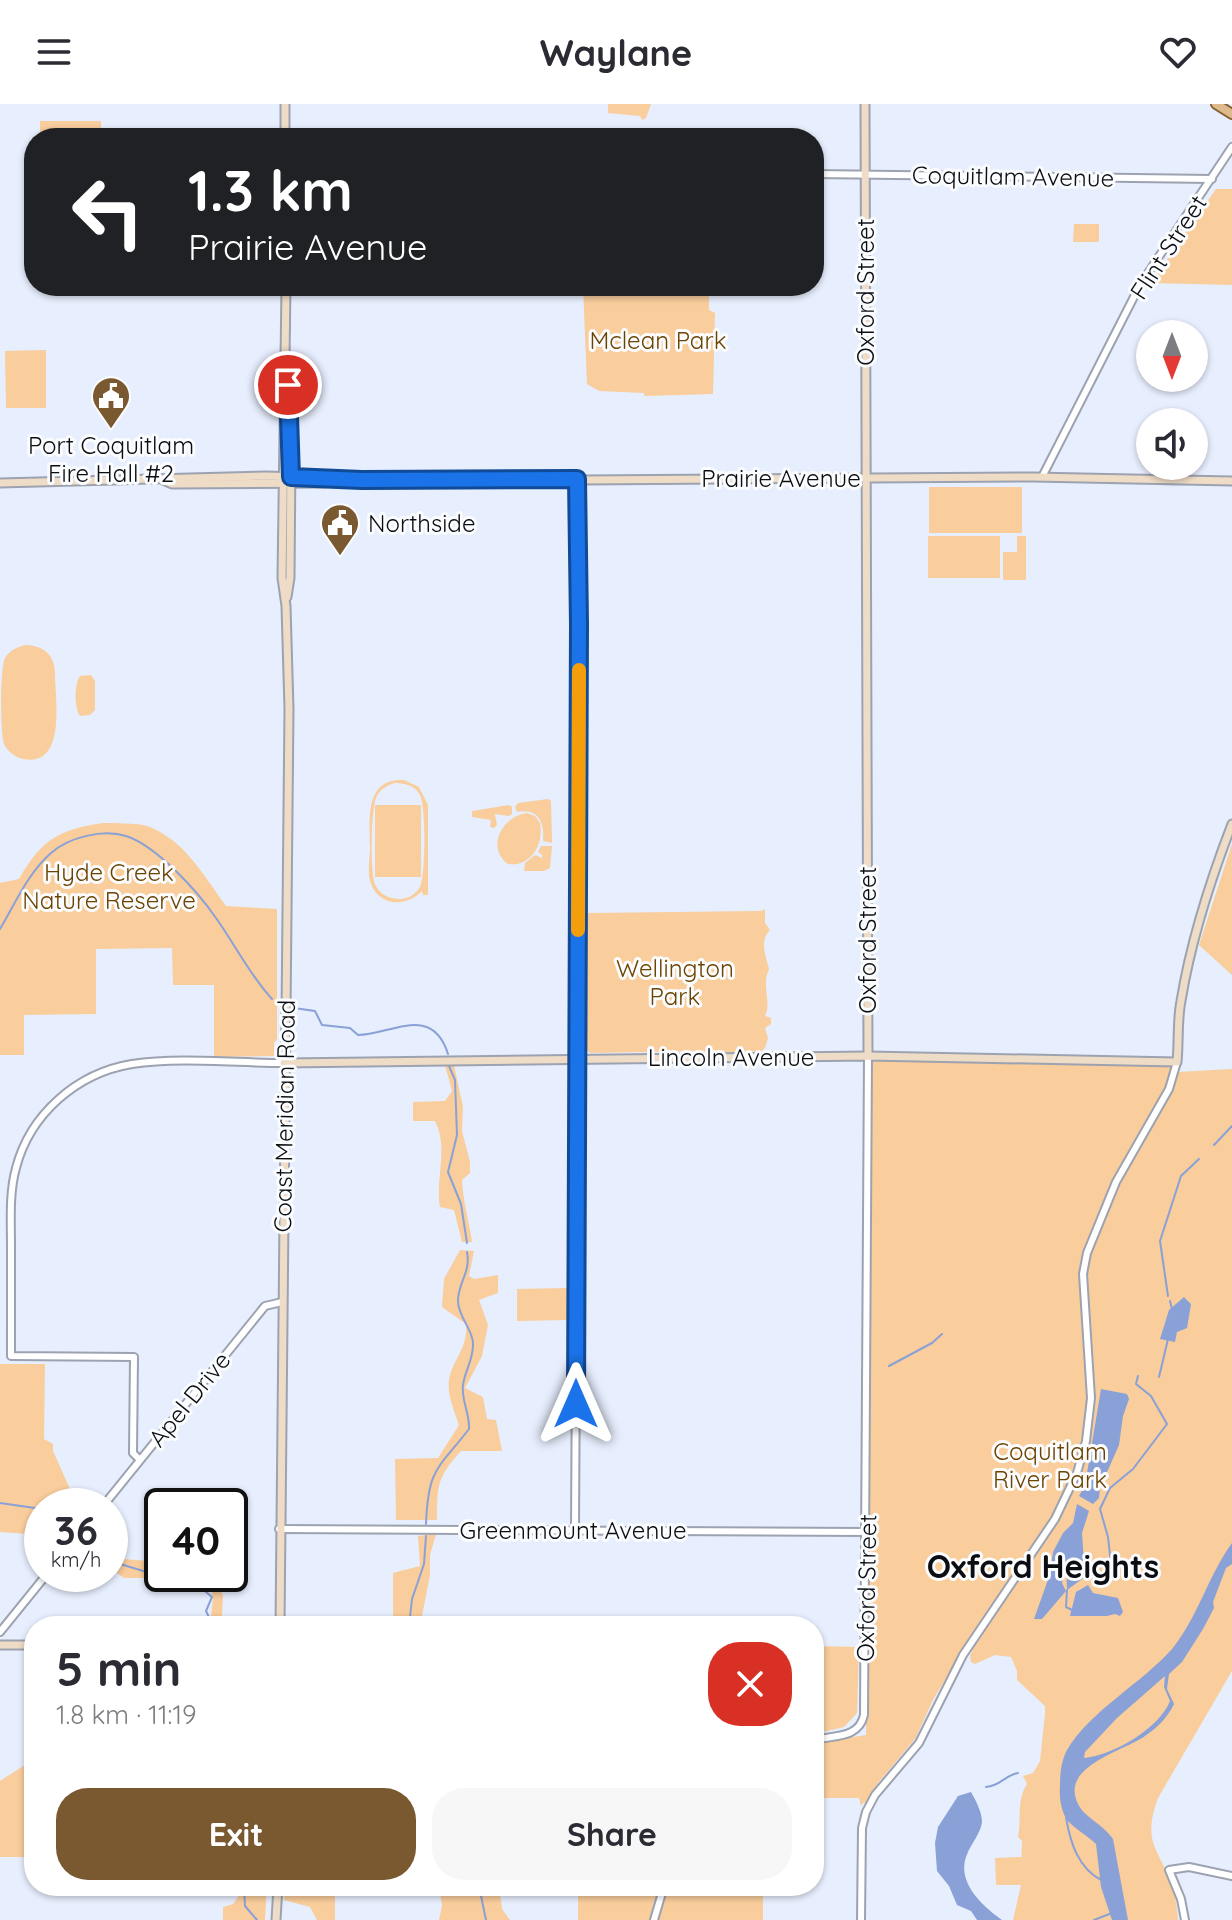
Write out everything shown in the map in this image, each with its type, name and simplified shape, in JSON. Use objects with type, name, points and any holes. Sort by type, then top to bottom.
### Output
[{"type":"main road","points":[[285,104],[285,128]]},
{"type":"main road","name":"Oxford Street","points":[[865,104],[868,1056]]},
{"type":"main road","points":[[1216,104],[1232,114]]},
{"type":"main road","name":"Coast Meridian Road","points":[[280,1616],[289,711],[286,606],[282,578],[287,479],[286,296]]},
{"type":"main road","name":"Coast Meridian Road","points":[[286,372],[283,461],[287,479]]},
{"type":"main road","points":[[266,476],[283,461]]},
{"type":"main road","name":"Prairie Avenue","points":[[0,483],[266,476],[325,483],[329,480],[1042,477],[1232,481]]},
{"type":"main road","name":"Prairie Avenue","points":[[163,480],[172,484],[287,479]]},
{"type":"main road","points":[[1177,1062],[1179,1011],[1184,987],[1207,896],[1232,824]]},
{"type":"main road","name":"Lincoln Avenue","points":[[284,1063],[868,1056],[1177,1062]]},
{"type":"main road","points":[[0,1645],[24,1645]]},
{"type":"main road","points":[[276,1920],[277,1896]]},
{"type":"street","name":"Flint Street","points":[[1042,477],[1140,285],[1232,147]]},
{"type":"street","name":"Coquitlam Avenue","points":[[824,174],[1212,179]]},
{"type":"street","points":[[575,1530],[577,479]]},
{"type":"street","name":"Oxford Street","points":[[824,1738],[850,1733],[863,1720],[867,1532],[868,1056]]},
{"type":"street","points":[[139,1459],[133,1453],[134,1357],[11,1356],[12,1185],[26,1141],[48,1109],[83,1081],[125,1066],[176,1062],[284,1063]]},
{"type":"street","points":[[861,1920],[862,1828],[866,1812],[875,1795],[919,1743],[963,1655],[1055,1519],[1077,1473],[1086,1441],[1091,1398],[1083,1274],[1087,1253],[1106,1203],[1169,1089],[1177,1062]]},
{"type":"street","name":"Apel Drive","points":[[117,1488],[265,1306],[271,1302],[282,1302]]},
{"type":"street","name":"Greenmount Avenue","points":[[279,1529],[867,1532]]},
{"type":"street","points":[[0,1632],[32,1592]]},
{"type":"street","points":[[1185,1920],[1181,1899],[1169,1870],[1189,1867],[1232,1876]]},
{"type":"street","points":[[654,1920],[661,1896]]},
{"type":"green space","points":[[608,104],[651,104],[646,118],[642,120],[640,116],[608,113]]},
{"type":"green space","points":[[40,121],[101,121],[101,128],[40,128]]},
{"type":"green space","points":[[1216,189],[1232,189],[1232,285],[1151,283]]},
{"type":"green space","points":[[1074,224],[1099,224],[1099,242],[1073,242]]},
{"type":"green space","name":"Mclean Park","points":[[583,296],[709,296],[709,310],[715,313],[713,394],[644,396],[644,393],[599,391],[587,384]]},
{"type":"green space","points":[[46,350],[46,408],[6,408],[5,351]]},
{"type":"green space","points":[[929,487],[1022,487],[1022,533],[929,533]]},
{"type":"green space","points":[[928,536],[1000,536],[1000,578],[928,578]]},
{"type":"green space","points":[[1017,536],[1026,536],[1026,580],[1003,580],[1003,552],[1017,552]]},
{"type":"green space","points":[[26,645],[38,647],[47,653],[54,667],[56,729],[47,753],[37,759],[23,759],[10,752],[3,737],[3,664],[9,653]]},
{"type":"green space","points":[[91,675],[95,681],[95,710],[90,715],[80,716],[76,702],[77,684],[80,676]]},
{"type":"green space","points":[[404,780],[419,787],[428,805],[428,895],[423,895],[422,891],[402,902],[387,901],[381,897],[375,892],[369,875],[372,802],[382,786],[391,781]],"holes":[[[394,783],[405,784],[418,792],[424,826],[420,887],[412,896],[400,899],[379,891],[373,877],[376,798],[383,789]]]},
{"type":"green space","points":[[551,801],[552,843],[543,841],[543,828],[535,814],[517,812],[515,807],[518,803]]},
{"type":"green space","points":[[375,805],[421,805],[421,877],[375,877]]},
{"type":"green space","points":[[509,805],[512,814],[495,814],[497,825],[494,828],[490,827],[491,820],[472,817],[472,811]]},
{"type":"green space","points":[[527,813],[535,816],[540,823],[538,846],[523,862],[508,864],[498,849],[500,833],[511,820]]},
{"type":"green space","name":"Hyde Creek Nature Reserve","points":[[103,823],[147,826],[172,840],[192,860],[226,906],[277,909],[277,1039],[274,1056],[214,1057],[214,985],[173,985],[172,948],[96,949],[96,1014],[24,1015],[24,1055],[0,1055],[0,883],[19,879],[36,854],[63,833]]},
{"type":"green space","points":[[1232,844],[1232,975],[1199,945]]},
{"type":"green space","points":[[541,846],[552,846],[550,868],[524,871],[525,863],[535,855],[542,858],[538,852]]},
{"type":"green space","name":"Wellington Park","points":[[765,909],[765,923],[770,930],[764,944],[769,969],[765,1016],[771,1018],[771,1024],[765,1028],[768,1038],[762,1051],[590,1053],[584,1048],[584,917],[588,913]]},
{"type":"green space","name":"Coquitlam River Park","points":[[873,1060],[1136,1063],[1138,1066],[1169,1066],[1177,1072],[1232,1069],[1232,1671],[1158,1798],[1153,1813],[1154,1846],[1173,1888],[1178,1920],[1013,1920],[1021,1885],[996,1885],[995,1858],[1021,1857],[1021,1864],[1022,1841],[1018,1837],[1020,1810],[1027,1784],[1023,1776],[1033,1773],[1040,1761],[1045,1706],[1017,1680],[1011,1657],[995,1655],[975,1664],[971,1662],[970,1655],[973,1650],[965,1647],[934,1698],[915,1739],[878,1783],[865,1804],[861,1806],[859,1798],[824,1798],[824,1741],[866,1735],[870,1104]]},
{"type":"green space","points":[[445,1065],[454,1065],[463,1107],[462,1131],[470,1173],[462,1180],[472,1242],[462,1242],[454,1210],[440,1207],[441,1142],[435,1121],[413,1121],[413,1102],[445,1101],[452,1091]]},
{"type":"green space","points":[[460,1250],[474,1251],[469,1276],[474,1279],[498,1275],[498,1293],[479,1300],[488,1325],[482,1356],[465,1388],[483,1397],[487,1419],[496,1420],[502,1451],[461,1451],[440,1482],[437,1520],[396,1520],[395,1459],[438,1458],[459,1425],[450,1397],[449,1380],[463,1347],[466,1324],[442,1307],[444,1279]]},
{"type":"green space","points":[[567,1288],[567,1320],[517,1321],[517,1289]]},
{"type":"green space","points":[[0,1364],[45,1364],[44,1439],[53,1444],[53,1451],[70,1488],[24,1488],[24,1534],[0,1532]]},
{"type":"green space","points":[[436,1534],[422,1616],[393,1616],[393,1573],[420,1566],[418,1536]]},
{"type":"green space","points":[[128,1559],[144,1561],[144,1578],[128,1578]]},
{"type":"green space","points":[[212,1592],[222,1592],[222,1616],[211,1616]]},
{"type":"green space","points":[[824,1646],[859,1647],[857,1713],[844,1727],[824,1732]]},
{"type":"green space","points":[[24,1766],[24,1857],[0,1857],[0,1781]]},
{"type":"green space","points":[[239,1896],[266,1896],[265,1920],[223,1920],[223,1907],[233,1904]]},
{"type":"green space","points":[[284,1896],[335,1896],[335,1920],[317,1920],[310,1907],[284,1900]]},
{"type":"green space","points":[[440,1896],[500,1896],[502,1909],[510,1920],[439,1920]]},
{"type":"green space","points":[[578,1896],[763,1896],[763,1920],[578,1920]]},
{"type":"water","points":[[1184,1297],[1191,1304],[1187,1328],[1177,1332],[1175,1342],[1160,1339],[1169,1310]]},
{"type":"water","points":[[1101,1389],[1127,1394],[1129,1399],[1119,1445],[1100,1488],[1099,1498],[1093,1504],[1079,1496],[1085,1485]]},
{"type":"water","points":[[1077,1504],[1089,1511],[1082,1533],[1085,1577],[1067,1590],[1066,1563],[1062,1583],[1066,1591],[1042,1619],[1034,1619],[1050,1574],[1053,1552],[1063,1533],[1073,1523]]},
{"type":"water","points":[[1232,1543],[1232,1564],[1226,1568],[1213,1602],[1214,1608],[1182,1662],[1169,1674],[1167,1689],[1174,1704],[1169,1713],[1149,1733],[1096,1761],[1078,1779],[1075,1791],[1078,1804],[1113,1839],[1128,1920],[1112,1920],[1101,1887],[1096,1844],[1068,1821],[1062,1809],[1063,1759],[1089,1723],[1172,1649],[1189,1624]],"holes":[[[1165,1676],[1164,1687],[1170,1701],[1165,1711],[1146,1730],[1108,1752],[1084,1758],[1085,1752],[1117,1718]]]},
{"type":"water","points":[[1088,1585],[1093,1593],[1118,1598],[1123,1612],[1120,1616],[1070,1616],[1076,1592]]},
{"type":"water","points":[[971,1792],[982,1822],[968,1852],[964,1872],[978,1899],[1002,1920],[977,1920],[971,1911],[957,1905],[949,1886],[937,1871],[935,1843],[938,1827],[958,1796]]},
{"type":"waterway","points":[[0,929],[35,870],[58,847],[97,834],[126,836],[151,849],[188,883],[272,999]]},
{"type":"waterway","points":[[294,1008],[315,1011],[322,1025],[350,1028],[358,1035],[409,1025],[421,1026],[432,1030],[441,1039],[448,1054]]},
{"type":"waterway","points":[[449,1066],[455,1080],[457,1135],[448,1172],[461,1204],[467,1243]]},
{"type":"waterway","points":[[1214,1145],[1232,1126]]},
{"type":"waterway","points":[[1168,1296],[1160,1241],[1181,1176],[1199,1159]]},
{"type":"waterway","points":[[426,1524],[432,1480],[442,1462],[469,1429],[463,1391],[473,1342],[458,1301],[467,1266],[467,1252]]},
{"type":"waterway","points":[[1170,1301],[1172,1309]]},
{"type":"waterway","points":[[889,1366],[932,1343],[942,1334]]},
{"type":"waterway","points":[[1159,1377],[1168,1339]]},
{"type":"waterway","points":[[1111,1564],[1100,1509],[1110,1488],[1133,1469],[1167,1424],[1151,1396],[1136,1384],[1138,1376]]},
{"type":"waterway","points":[[0,1503],[24,1506]]},
{"type":"waterway","points":[[410,1616],[412,1599],[424,1564],[426,1536]]},
{"type":"waterway","points":[[128,1566],[144,1571]]},
{"type":"waterway","points":[[1067,1590],[1066,1607],[1072,1610]]},
{"type":"waterway","points":[[206,1592],[212,1597],[206,1611],[208,1616]]},
{"type":"waterway","points":[[986,1787],[1018,1773]]},
{"type":"waterway","points":[[1066,1817],[1081,1862],[1103,1881]]},
{"type":"waterway","points":[[244,1896],[245,1906],[257,1920]]},
{"type":"waterway","points":[[481,1896],[486,1920]]},
{"type":"waterway","points":[[1094,1920],[1112,1913]]},
{"type":"slow traffic","points":[[578,930],[579,670]]},
{"type":"place","name":"Port Coquitlam Fire Hall #2","points":[[111,430]]},
{"type":"place","name":"Northside","points":[[340,557]]},
{"type":"district","name":"Oxford Heights","points":[[1043,1566]]},
{"type":"route","points":[[288,385],[291,477],[436,481],[577,479],[576,1404]]}]
